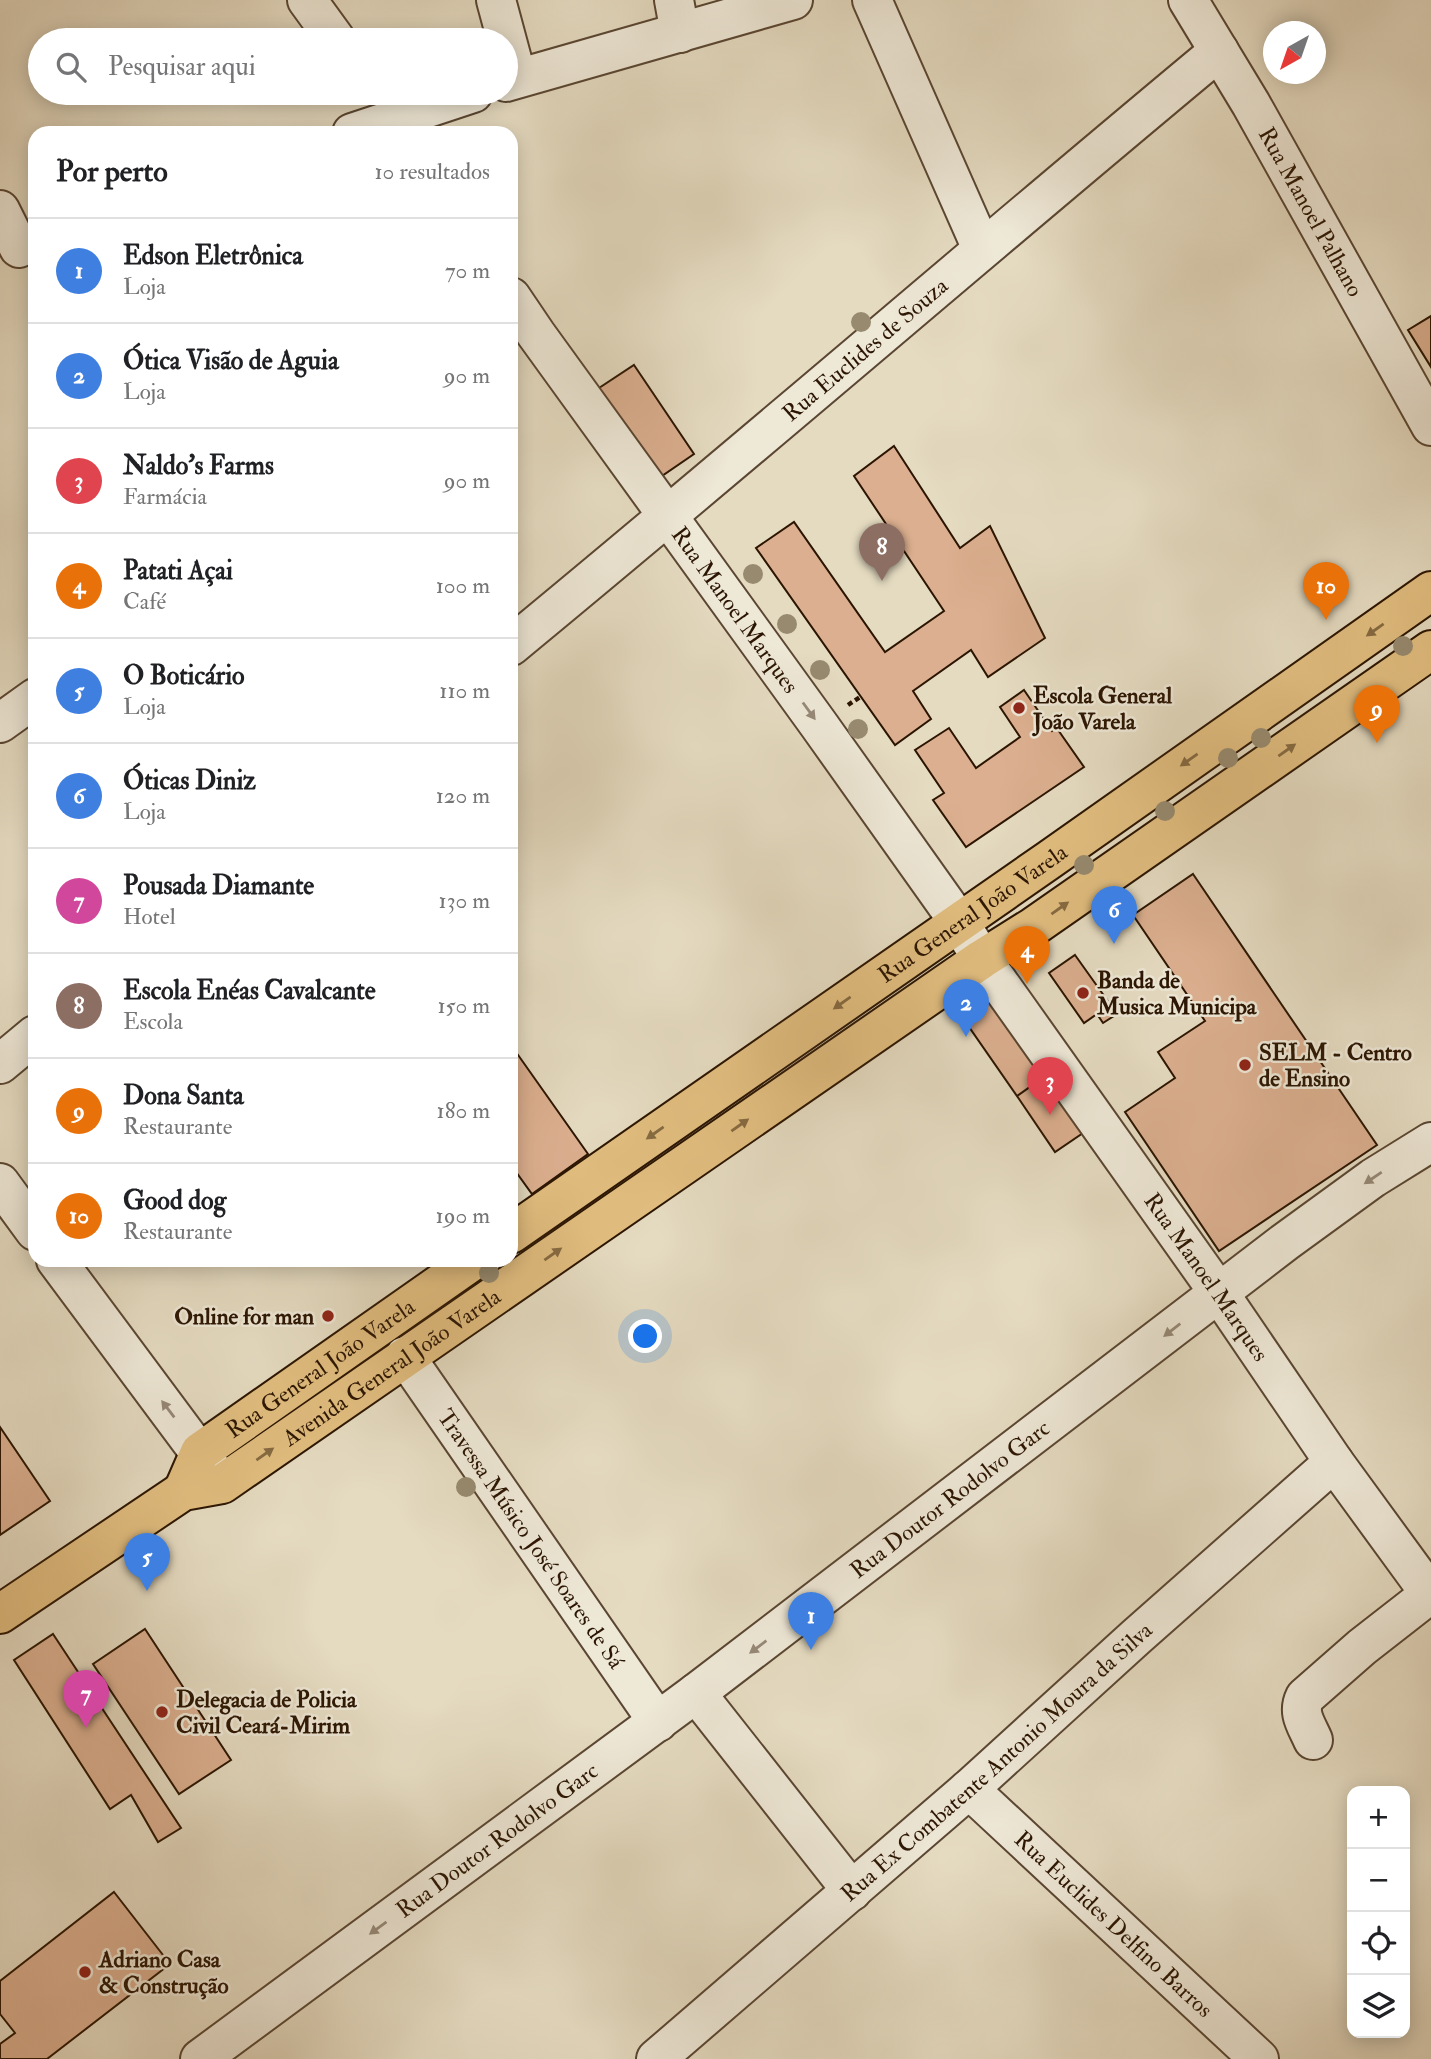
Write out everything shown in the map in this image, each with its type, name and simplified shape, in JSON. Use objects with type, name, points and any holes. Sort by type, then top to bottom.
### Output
[{"type":"main road","name":"Rua General João Varela","points":[[518,1220],[1049,860],[1431,590]]},
{"type":"main road","name":"Rua General João Varela","points":[[982,959],[1431,650]]},
{"type":"main road","name":"Avenida General João Varela","points":[[0,1614],[183,1490],[222,1484],[982,959]]},
{"type":"main road","name":"Rua General João Varela","points":[[183,1490],[200,1452],[464,1267]]},
{"type":"street","points":[[307,0],[327,28]]},
{"type":"street","points":[[496,0],[501,28]]},
{"type":"street","points":[[518,77],[677,17],[793,0]]},
{"type":"street","points":[[872,0],[982,249]]},
{"type":"street","name":"Rua Manoel Palhano","points":[[1188,0],[1251,104],[1431,426]]},
{"type":"street","name":"Rua Euclides de Souza","points":[[518,640],[668,517],[1219,51]]},
{"type":"street","points":[[367,126],[391,115],[428,105]]},
{"type":"street","points":[[0,210],[18,252]]},
{"type":"street","name":"Rua Manoel Marques","points":[[518,324],[523,343],[668,517],[959,922],[982,959],[1219,1293],[1334,1462],[1431,1595]]},
{"type":"street","points":[[0,723],[28,703]]},
{"type":"street","points":[[0,1064],[28,1041]]},
{"type":"street","name":"Rua Doutor Rodolvo Garc","points":[[200,2059],[658,1722],[1285,1242],[1362,1186],[1431,1142]]},
{"type":"street","points":[[0,1183],[28,1221]]},
{"type":"street","points":[[62,1267],[222,1484]]},
{"type":"street","name":"Travessa Músico José Soares de Sá","points":[[405,1356],[658,1722]]},
{"type":"street","name":"Rua Ex Combatente Antonio Moura da Silva","points":[[656,2059],[969,1790],[1136,1637],[1334,1462]]},
{"type":"street","points":[[1313,1740],[1300,1712],[1305,1697],[1363,1647],[1431,1595]]},
{"type":"street","points":[[696,1693],[852,1891]]},
{"type":"street","name":"Rua Euclides Delfino Barros","points":[[969,1790],[1259,2059]]},
{"type":"building","points":[[1431,316],[1431,367],[1408,330]]},
{"type":"building","points":[[634,365],[694,454],[656,480],[596,390]]},
{"type":"building","points":[[894,446],[960,548],[990,526],[1045,638],[988,677],[971,650],[913,691],[931,719],[895,745],[756,548],[794,522],[885,652],[944,611],[854,476]]},
{"type":"building","points":[[1024,690],[1052,731],[1056,727],[1084,767],[966,847],[933,800],[944,793],[915,750],[949,728],[976,768],[1020,737],[1000,707]]},
{"type":"building","name":"SELM - Centro de Ensino","points":[[1193,874],[1377,1145],[1219,1251],[1125,1112],[1175,1078],[1158,1052],[1205,1021],[1133,915]]},
{"type":"building","name":"Banda de Musica Municipa","points":[[1075,955],[1117,1014],[1103,1023],[1097,1014],[1084,1023],[1049,973]]},
{"type":"building","points":[[987,996],[1044,1077],[1017,1096],[960,1014]]},
{"type":"building","points":[[518,1055],[588,1154],[532,1194],[518,1175]]},
{"type":"building","points":[[1044,1077],[1083,1133],[1055,1152],[1017,1096]]},
{"type":"building","points":[[0,1427],[50,1501],[0,1535]]},
{"type":"building","name":"Delegacia de Policia Civil Ceará-Mirim","points":[[145,1629],[231,1760],[179,1794],[93,1664]]},
{"type":"building","points":[[53,1634],[181,1828],[158,1842],[131,1795],[110,1809],[14,1660]]},
{"type":"building","name":"Adriano Casa & Construção","points":[[114,1892],[170,1964],[47,2059],[0,2059],[0,2044],[15,2033],[0,2014],[0,1981]]},
{"type":"place","name":"Escola Enéas Cavalcante","points":[[882,581]]},
{"type":"place","name":"Good dog","points":[[1326,620]]},
{"type":"place","name":"Escola General João Varela","points":[[1019,708]]},
{"type":"place","name":"Dona Santa","points":[[1377,743]]},
{"type":"place","name":"Óticas Diniz","points":[[1114,944]]},
{"type":"place","name":"Patati Açai","points":[[1027,984]]},
{"type":"place","name":"Banda de Musica Municipa","points":[[1083,993]]},
{"type":"place","name":"Ótica Visão de Aguia","points":[[966,1037]]},
{"type":"place","name":"SELM - Centro de Ensino","points":[[1245,1065]]},
{"type":"place","name":"Naldo's Farms","points":[[1050,1115]]},
{"type":"place","name":"Online for man","points":[[328,1316]]},
{"type":"place","name":"O Boticário","points":[[147,1591]]},
{"type":"place","name":"Edson Eletrônica","points":[[811,1650]]},
{"type":"place","name":"Delegacia de Policia Civil Ceará-Mirim","points":[[162,1712]]},
{"type":"place","name":"Pousada Diamante","points":[[86,1728]]},
{"type":"place","name":"Adriano Casa & Construção","points":[[85,1972]]}]
